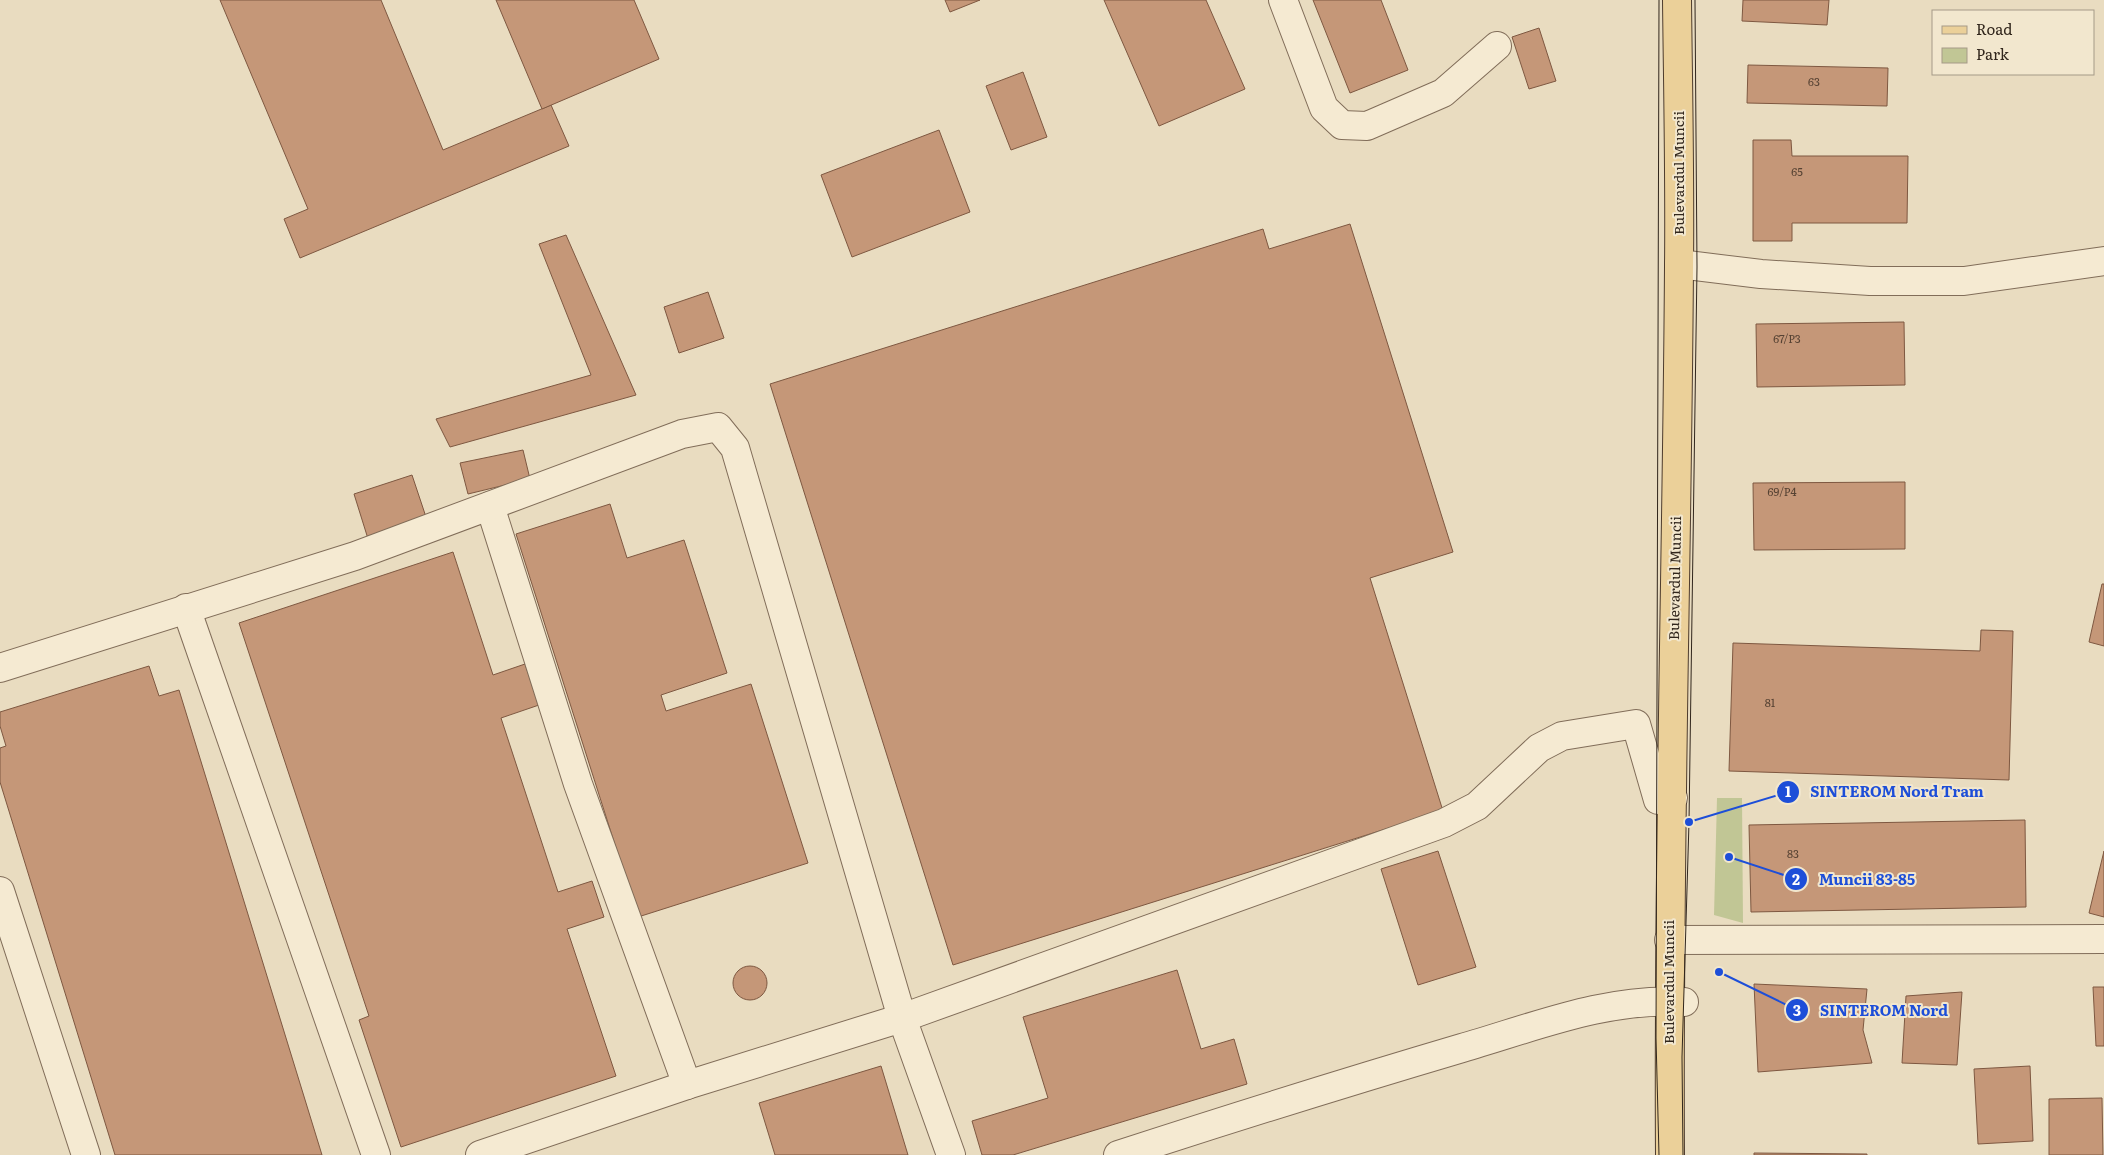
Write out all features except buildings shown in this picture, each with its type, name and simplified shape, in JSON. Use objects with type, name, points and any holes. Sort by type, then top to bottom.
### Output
[{"type":"main road","name":"Bulevardul Muncii","points":[[1670,1155],[1676,1002],[1669,940],[1673,798],[1679,264],[1677,0]]},
{"type":"lane","points":[[1283,0],[1324,108],[1342,125],[1367,126],[1443,93],[1497,46]]},
{"type":"lane","points":[[1679,264],[1761,274],[1870,281],[1964,280],[2104,261]]},
{"type":"lane","points":[[0,668],[355,556],[682,434],[718,427],[735,448],[902,1018],[951,1155]]},
{"type":"lane","points":[[490,506],[578,784],[687,1085]]},
{"type":"lane","points":[[186,608],[376,1155]]},
{"type":"lane","points":[[480,1155],[687,1085],[902,1018],[1444,822],[1477,806],[1539,748],[1562,736],[1636,724],[1658,800],[1673,798]]},
{"type":"lane","points":[[0,891],[86,1155]]},
{"type":"lane","points":[[1669,940],[2104,939]]},
{"type":"lane","points":[[1118,1155],[1318,1090],[1596,1008],[1631,1002],[1676,1002]]},
{"type":"green space","points":[[1717,798],[1742,798],[1743,923],[1714,915]]},
{"type":"tram line","points":[[1659,0],[1656,1038],[1659,1155]]},
{"type":"tram line","points":[[1683,1155],[1682,1057],[1689,822],[1697,267],[1695,0]]},
{"type":"place","name":"SINTEROM Nord Tram","points":[[1689,822]]},
{"type":"place","name":"Muncii 83-85","points":[[1729,857]]},
{"type":"place","name":"SINTEROM Nord","points":[[1719,972]]}]
